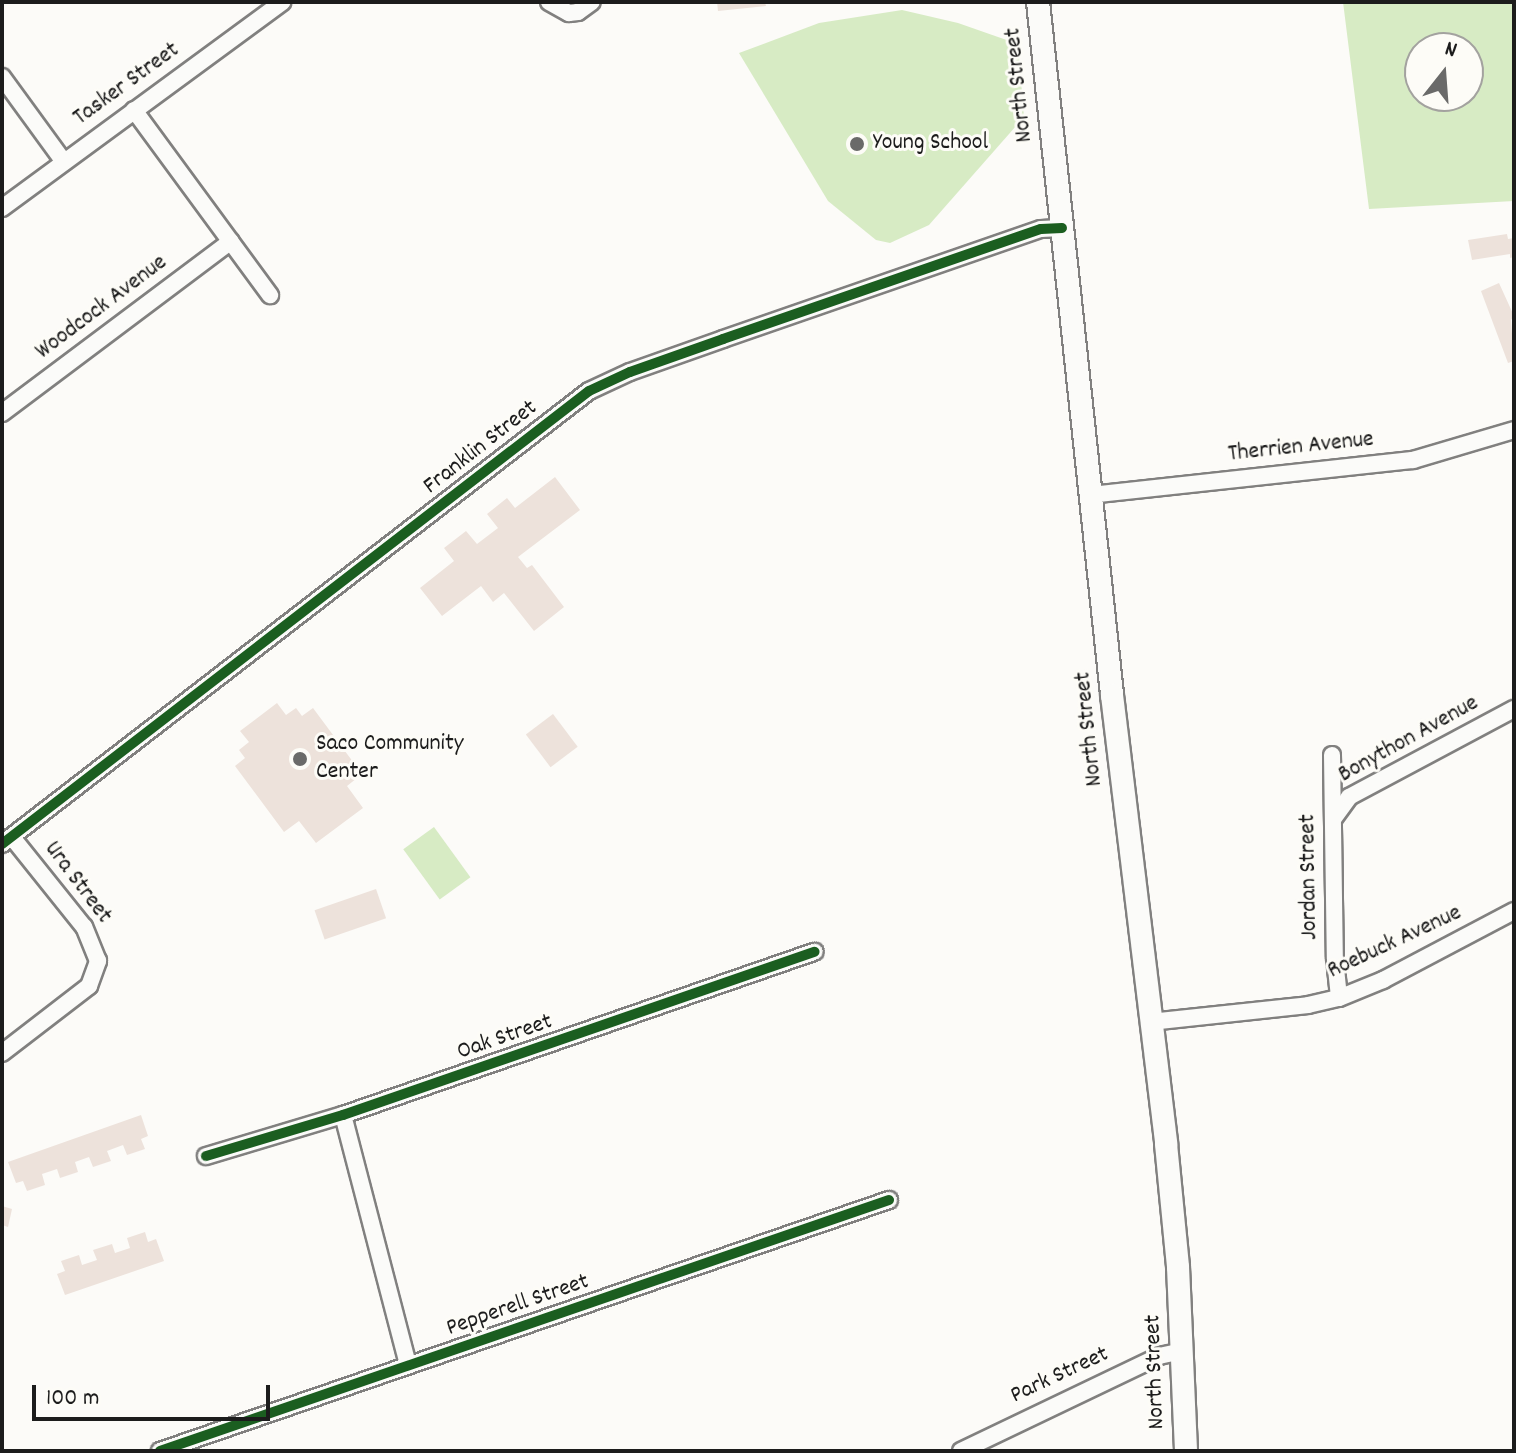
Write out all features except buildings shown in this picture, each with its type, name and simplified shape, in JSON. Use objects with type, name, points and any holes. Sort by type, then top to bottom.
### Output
[{"type":"main road","name":"North Street","points":[[1038,2],[1090,495],[1170,1190],[1186,1451]]},
{"type":"street","name":"Tasker Street","points":[[2,208],[282,2]]},
{"type":"street","points":[[549,2],[569,13],[578,12],[592,2]]},
{"type":"street","points":[[2,77],[64,162]]},
{"type":"street","points":[[134,110],[270,295]]},
{"type":"street","name":"Franklin Street","points":[[7,840],[589,391],[630,372],[1041,229],[1062,228]]},
{"type":"street","name":"Woodcock Avenue","points":[[2,413],[231,241]]},
{"type":"street","name":"Therrien Avenue","points":[[1090,495],[1413,460],[1514,430]]},
{"type":"street","name":"Bonython Avenue","points":[[1333,819],[1349,797],[1514,709]]},
{"type":"street","name":"Jordan Street","points":[[1332,755],[1335,959],[1339,998]]},
{"type":"street","name":"Ura Street","points":[[2,1053],[89,986],[98,961],[84,927],[7,840]]},
{"type":"street","name":"Roebuck Avenue","points":[[1150,1022],[1308,1005],[1339,998],[1383,980],[1514,911]]},
{"type":"street","name":"Oak Street","points":[[206,1156],[343,1115],[815,952]]},
{"type":"street","points":[[343,1115],[408,1365]]},
{"type":"street","name":"Pepperell Street","points":[[160,1451],[889,1200]]},
{"type":"street","name":"Park Street","points":[[961,1451],[1159,1356],[1182,1351]]},
{"type":"green space","points":[[1343,2],[1514,2],[1514,201],[1369,209]]},
{"type":"green space","points":[[902,10],[958,23],[1018,44],[1024,117],[929,225],[890,243],[876,240],[828,201],[739,53],[819,23]]},
{"type":"green space","points":[[434,827],[470,877],[440,899],[403,849]]},
{"type":"cycle path","points":[[2,844],[589,391],[630,372],[1041,229],[1062,228]]},
{"type":"cycle path","points":[[206,1156],[343,1115],[815,952]]},
{"type":"cycle path","points":[[160,1451],[889,1200]]},
{"type":"place","name":"Young School","points":[[857,144]]},
{"type":"place","name":"Saco Community Center","points":[[300,759]]}]
